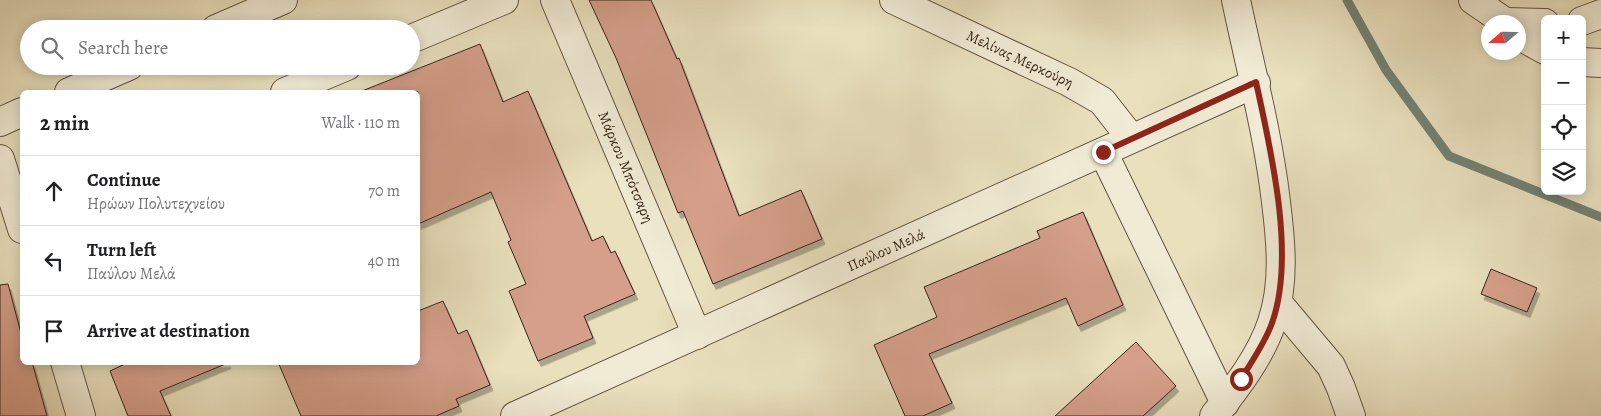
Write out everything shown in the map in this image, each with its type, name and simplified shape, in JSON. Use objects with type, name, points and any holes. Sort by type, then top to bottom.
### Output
[{"type":"street","points":[[237,20],[283,0]]},
{"type":"street","points":[[420,35],[504,0]]},
{"type":"street","name":"Μάρκου Μπότσαρη","points":[[555,0],[697,335]]},
{"type":"street","name":"Μελίνας Μερκούρη","points":[[894,0],[1069,82],[1102,100],[1131,138]]},
{"type":"street","points":[[1220,409],[1264,341],[1278,303],[1281,279],[1280,226],[1268,137],[1236,0]]},
{"type":"street","points":[[1472,0],[1494,15]]},
{"type":"street","points":[[1586,20],[1601,14]]},
{"type":"street","points":[[1526,23],[1541,23]]},
{"type":"street","points":[[1526,39],[1541,48]]},
{"type":"street","points":[[1586,62],[1601,63]]},
{"type":"street","points":[[74,90],[108,75]]},
{"type":"street","points":[[290,90],[326,75]]},
{"type":"street","name":"Παύλου Μελά","points":[[515,416],[1256,82]]},
{"type":"street","points":[[0,122],[20,113]]},
{"type":"street","points":[[1103,152],[1220,409]]},
{"type":"street","points":[[0,159],[20,213]]},
{"type":"street","points":[[1278,303],[1330,366],[1341,388],[1350,416]]},
{"type":"street","points":[[66,365],[81,416]]},
{"type":"building","points":[[589,0],[651,0],[677,59],[679,58],[739,216],[801,190],[822,239],[713,284],[683,211],[678,213],[616,58]]},
{"type":"building","points":[[480,44],[503,102],[528,91],[592,241],[603,236],[611,253],[615,251],[635,294],[584,316],[593,338],[538,361],[509,291],[526,284],[508,242],[511,240],[491,192],[420,223],[420,90],[365,90],[402,75],[420,75],[420,68]]},
{"type":"building","points":[[1083,212],[1123,305],[1078,326],[1066,298],[929,354],[952,403],[923,416],[905,416],[874,345],[937,317],[924,287],[1040,238],[1037,231]]},
{"type":"building","points":[[1491,269],[1537,288],[1527,312],[1481,294]]},
{"type":"building","points":[[8,284],[20,329],[20,365],[33,365],[47,416],[0,416],[0,285]]},
{"type":"building","points":[[443,301],[458,334],[467,330],[490,385],[456,399],[459,406],[436,416],[301,416],[279,365],[420,365],[420,310]]},
{"type":"building","points":[[1136,342],[1176,386],[1143,416],[1055,416]]},
{"type":"building","points":[[123,365],[223,365],[160,391],[171,416],[128,416],[110,371]]},
{"type":"waterway","points":[[1347,0],[1386,70],[1449,156],[1601,217]]},
{"type":"route","points":[[1103,152],[1256,82],[1268,137],[1280,226],[1281,279],[1278,303],[1272,323],[1264,341],[1241,379]]}]
